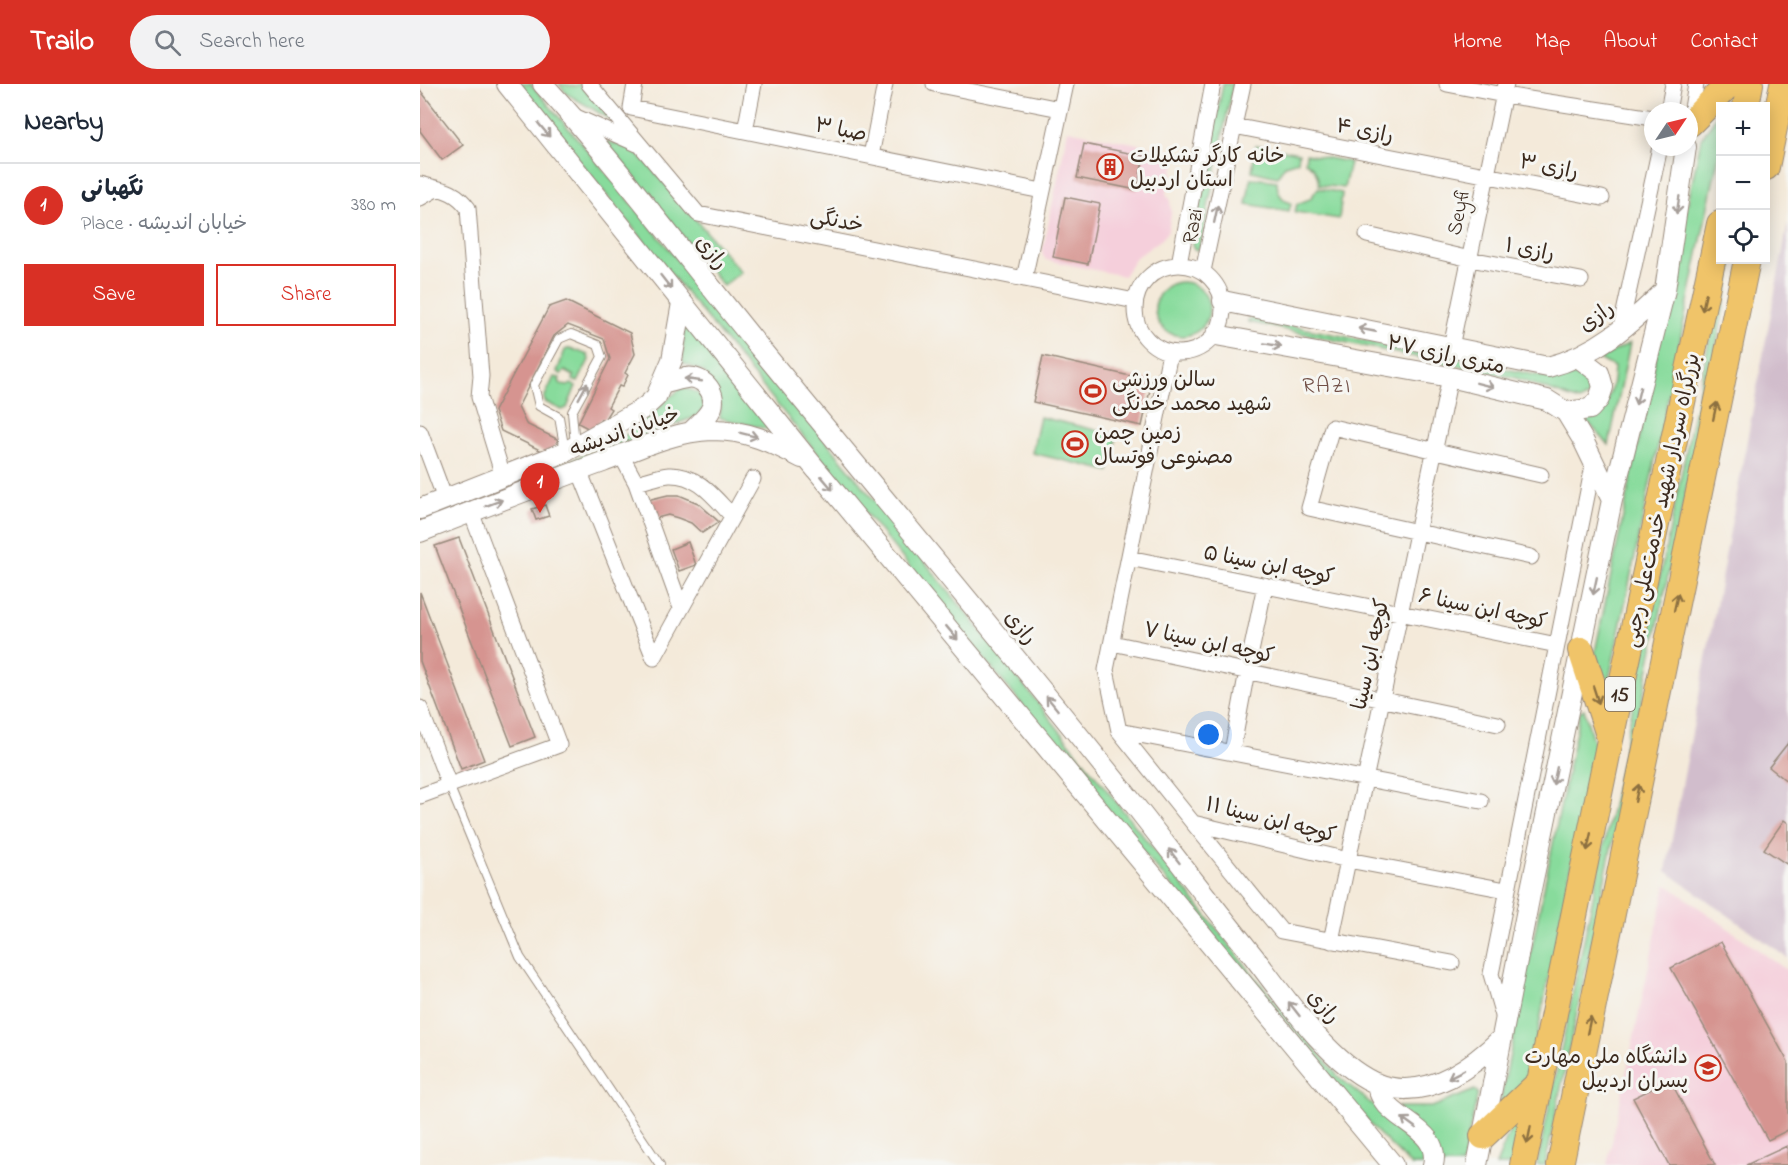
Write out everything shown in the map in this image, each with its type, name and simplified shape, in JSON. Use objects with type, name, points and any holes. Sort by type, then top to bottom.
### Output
[{"type":"highway","points":[[1698,120],[1729,84]]},
{"type":"highway","points":[[1747,102],[1750,84]]},
{"type":"highway","points":[[1768,156],[1783,84]]},
{"type":"highway","name":"بزرگراه سردار شهید خدمت‌علی رجبی","points":[[1523,1165],[1610,740],[1716,243]]},
{"type":"highway","name":"بزرگراه سردار شهید خدمت‌علی رجبی","points":[[1560,1165],[1746,264]]},
{"type":"highway","points":[[1569,648],[1610,740]]},
{"type":"highway","points":[[1483,1136],[1539,1083]]},
{"type":"street","points":[[507,84],[810,462],[1393,1165]]},
{"type":"street","name":"رازی","points":[[543,84],[572,115],[700,275],[1025,670],[1313,1033],[1358,1074],[1391,1088],[1406,1088],[1435,1084],[1459,1074],[1480,1058],[1503,1030]]},
{"type":"street","name":"خدنگی","points":[[589,84],[698,214],[1135,301]]},
{"type":"street","name":"صبا ۳","points":[[635,84],[631,108],[1042,191]]},
{"type":"street","points":[[745,131],[754,84]]},
{"type":"street","points":[[871,156],[885,84]]},
{"type":"street","points":[[934,84],[1060,109]]},
{"type":"street","points":[[1024,279],[1065,84]]},
{"type":"street","name":"Razi","points":[[1179,264],[1213,84]]},
{"type":"street","name":"Razi","points":[[1203,271],[1243,84]]},
{"type":"street","points":[[1447,84],[1505,90],[1644,116]]},
{"type":"street","points":[[1670,102],[1673,84]]},
{"type":"street","points":[[1693,102],[1696,84]]},
{"type":"street","name":"Seyfi","points":[[1451,347],[1505,90]]},
{"type":"street","points":[[572,115],[639,146]]},
{"type":"street","name":"رازی ۴","points":[[1234,126],[1487,176]]},
{"type":"street","points":[[1620,331],[1658,156]]},
{"type":"street","points":[[1503,1030],[1491,974],[1506,890],[1569,648],[1612,500],[1665,290],[1685,156]]},
{"type":"street","name":"رازی ۳","points":[[1487,176],[1602,198]]},
{"type":"street","points":[[420,184],[450,192],[460,197],[468,208],[481,376],[479,397],[503,476]]},
{"type":"street","points":[[420,198],[436,189]]},
{"type":"street","name":"رازی ۱","points":[[1367,235],[1470,259],[1581,280]]},
{"type":"street","points":[[1179,264],[1203,271],[1216,284],[1223,301],[1224,313],[1216,335],[1196,351],[1170,353],[1157,348],[1146,339],[1139,328],[1135,314],[1135,301],[1141,286],[1151,274],[1164,267],[1179,264]]},
{"type":"street","name":"رازی","points":[[1548,367],[1578,357],[1620,331],[1665,290]]},
{"type":"street","name":"۲۷ متری رازی","points":[[1223,301],[1548,367]]},
{"type":"street","name":"خیابان اندیشه","points":[[420,508],[570,449],[644,408],[656,397],[672,360],[682,303]]},
{"type":"street","name":"۲۷ متری رازی","points":[[1216,335],[1450,377],[1547,400],[1566,412]]},
{"type":"street","points":[[1129,558],[1170,353]]},
{"type":"street","points":[[1578,357],[1599,373],[1603,387],[1599,399],[1590,409],[1566,412],[1594,461],[1612,500]]},
{"type":"street","points":[[663,384],[688,377],[704,381],[710,389],[713,400],[712,409],[691,432]]},
{"type":"street","name":"کوچه ابن سینا","points":[[1331,941],[1450,377]]},
{"type":"street","points":[[1531,557],[1309,508],[1332,427],[1541,475]]},
{"type":"street","name":"خیابان اندیشه","points":[[420,532],[579,470],[691,432],[712,430],[740,432],[766,439],[810,462]]},
{"type":"street","points":[[420,432],[445,499]]},
{"type":"street","points":[[621,455],[636,483],[681,608]]},
{"type":"street","points":[[1477,1165],[1530,894],[1569,648],[1594,461]]},
{"type":"street","points":[[579,470],[654,658],[753,478]]},
{"type":"street","points":[[636,483],[669,475],[691,479],[708,489],[732,516]]},
{"type":"street","points":[[420,796],[559,745],[471,512]]},
{"type":"street","name":"کوچه ابن سینا ۵","points":[[1129,558],[1401,612]]},
{"type":"street","name":"کوچه ابن سینا ۷","points":[[1129,558],[1112,643],[1498,724]]},
{"type":"street","points":[[1232,752],[1266,585]]},
{"type":"street","name":"کوچه ابن سینا ۶","points":[[1401,612],[1569,648]]},
{"type":"street","points":[[1112,643],[1106,670],[1119,731],[1481,801]]},
{"type":"street","points":[[999,691],[1025,670]]},
{"type":"street","points":[[420,708],[449,785]]},
{"type":"street","name":"کوچه ابن سینا ۱۱","points":[[1119,731],[1193,823],[1348,860],[1506,890]]},
{"type":"street","points":[[1193,823],[1281,931],[1452,963]]},
{"type":"street","points":[[1376,1083],[1383,1100],[1425,1135],[1435,1152],[1433,1165]]},
{"type":"lane","points":[[571,334],[597,345],[602,357],[572,412],[570,449],[559,417],[539,406],[534,385],[559,339],[571,334]]},
{"type":"lane","points":[[449,785],[520,957],[660,1165]]},
{"type":"shaded area","points":[[1068,130],[1178,152],[1166,195],[1170,199],[1171,214],[1168,230],[1162,239],[1136,257],[1124,276],[1046,260],[1042,254]]},
{"type":"shaded area","points":[[1788,223],[1788,958],[1666,871]]},
{"type":"shaded area","name":"دانشگاه ملی مهارت پسران اردبیل","points":[[1666,884],[1788,971],[1788,1165],[1607,1165]]},
{"type":"green space","points":[[516,84],[531,84],[615,183],[964,610],[1255,977],[1338,1076],[1424,1148],[1426,1162],[1422,1165],[1411,1165],[1375,1130],[1094,793]]},
{"type":"green space","points":[[559,84],[575,86],[580,84],[615,122],[567,94]]},
{"type":"green space","points":[[1223,84],[1233,84],[1198,250],[1194,249],[1192,244]]},
{"type":"green space","points":[[1716,117],[1716,168],[1606,694],[1595,652],[1701,139]]},
{"type":"green space","points":[[605,141],[630,148],[647,163],[741,272],[723,286]]},
{"type":"green space","points":[[1256,145],[1299,153],[1298,161],[1285,165],[1277,177],[1252,171]]},
{"type":"green space","points":[[1306,154],[1350,162],[1344,188],[1319,185],[1315,171],[1305,162]]},
{"type":"green space","points":[[1251,178],[1277,181],[1280,195],[1291,203],[1289,211],[1246,204]]},
{"type":"green space","points":[[1318,188],[1342,193],[1339,219],[1295,212],[1297,204],[1310,199]]},
{"type":"green space","points":[[1725,264],[1733,264],[1545,1165],[1537,1165]]},
{"type":"green space","points":[[1182,282],[1192,284],[1201,290],[1207,299],[1209,309],[1207,319],[1201,328],[1192,334],[1182,336],[1172,334],[1163,328],[1157,319],[1155,309],[1157,299],[1163,290],[1172,284]]},
{"type":"green space","points":[[684,317],[776,431],[720,418],[721,404],[704,372],[683,363]]},
{"type":"green space","points":[[1253,318],[1550,378],[1582,375],[1592,380],[1593,387],[1589,396],[1579,401],[1516,378],[1248,322]]},
{"type":"green space","points":[[1630,343],[1609,445],[1585,419],[1608,398],[1612,385],[1614,367],[1599,359]]},
{"type":"green space","points":[[570,348],[588,355],[589,360],[578,382],[573,380],[574,376],[565,371],[561,374],[557,372],[565,350]]},
{"type":"green space","points":[[554,377],[560,378],[562,385],[576,386],[567,408],[562,410],[545,402],[544,398]]},
{"type":"green space","points":[[682,388],[695,392],[703,399],[705,408],[695,417],[420,524],[420,517],[611,445],[639,426]]},
{"type":"green space","name":"زمین چمن مصنوعی فوتسال","points":[[1040,417],[1117,435],[1109,471],[1032,453]]},
{"type":"green space","points":[[1584,709],[1595,748],[1526,1090],[1498,1113],[1580,711]]},
{"type":"green space","points":[[1475,1090],[1478,1093],[1462,1165],[1441,1165],[1398,1107],[1432,1107]]},
{"type":"green space","points":[[1516,1124],[1518,1128],[1511,1165],[1496,1165],[1511,1128]]},
{"type":"building","points":[[420,90],[463,145],[442,160],[420,131]]},
{"type":"building","name":"خانه کارگر تشکیلات استان اردبیل","points":[[1084,144],[1144,156],[1137,190],[1077,178]]},
{"type":"building","points":[[1065,197],[1100,204],[1088,264],[1053,257]]},
{"type":"building","points":[[566,301],[630,333],[635,354],[625,373],[628,375],[622,387],[619,386],[608,407],[611,409],[604,420],[601,419],[595,432],[578,423],[610,359],[604,339],[568,325],[554,336],[518,407],[526,424],[559,440],[550,455],[501,431],[494,411],[549,307]]},
{"type":"building","name":"سالن ورزشی شهید محمد خدنگی","points":[[1043,356],[1152,381],[1142,426],[1033,402]]},
{"type":"building","points":[[679,495],[698,503],[719,522],[702,533],[691,523],[668,515],[653,519],[647,500]]},
{"type":"building","points":[[545,505],[549,516],[536,520],[532,509]]},
{"type":"building","points":[[459,538],[535,737],[512,746],[435,546]]},
{"type":"building","points":[[688,542],[696,565],[679,571],[671,549]]},
{"type":"building","points":[[420,592],[484,760],[461,769],[420,661]]},
{"type":"building","points":[[1788,743],[1788,782],[1769,767]]},
{"type":"building","points":[[1784,820],[1788,823],[1788,865],[1764,849]]},
{"type":"building","points":[[1721,942],[1788,1062],[1788,1130],[1768,1140],[1671,968]]},
{"type":"building","points":[[1670,1080],[1715,1165],[1669,1165],[1633,1098]]},
{"type":"building","points":[[1787,1146],[1788,1165],[1746,1165]]},
{"type":"place","name":"خانه کارگر تشکیلات استان اردبیل","points":[[1110,167]]},
{"type":"place","name":"سالن ورزشی شهید محمد خدنگی","points":[[1093,391]]},
{"type":"place","name":"زمین چمن مصنوعی فوتسال","points":[[1075,444]]},
{"type":"place","name":"نگهبانی","points":[[540,513]]},
{"type":"place","name":"دانشگاه ملی مهارت پسران اردبیل","points":[[1708,1068]]},
{"type":"district","name":"RAZI","points":[[1327,384]]}]
